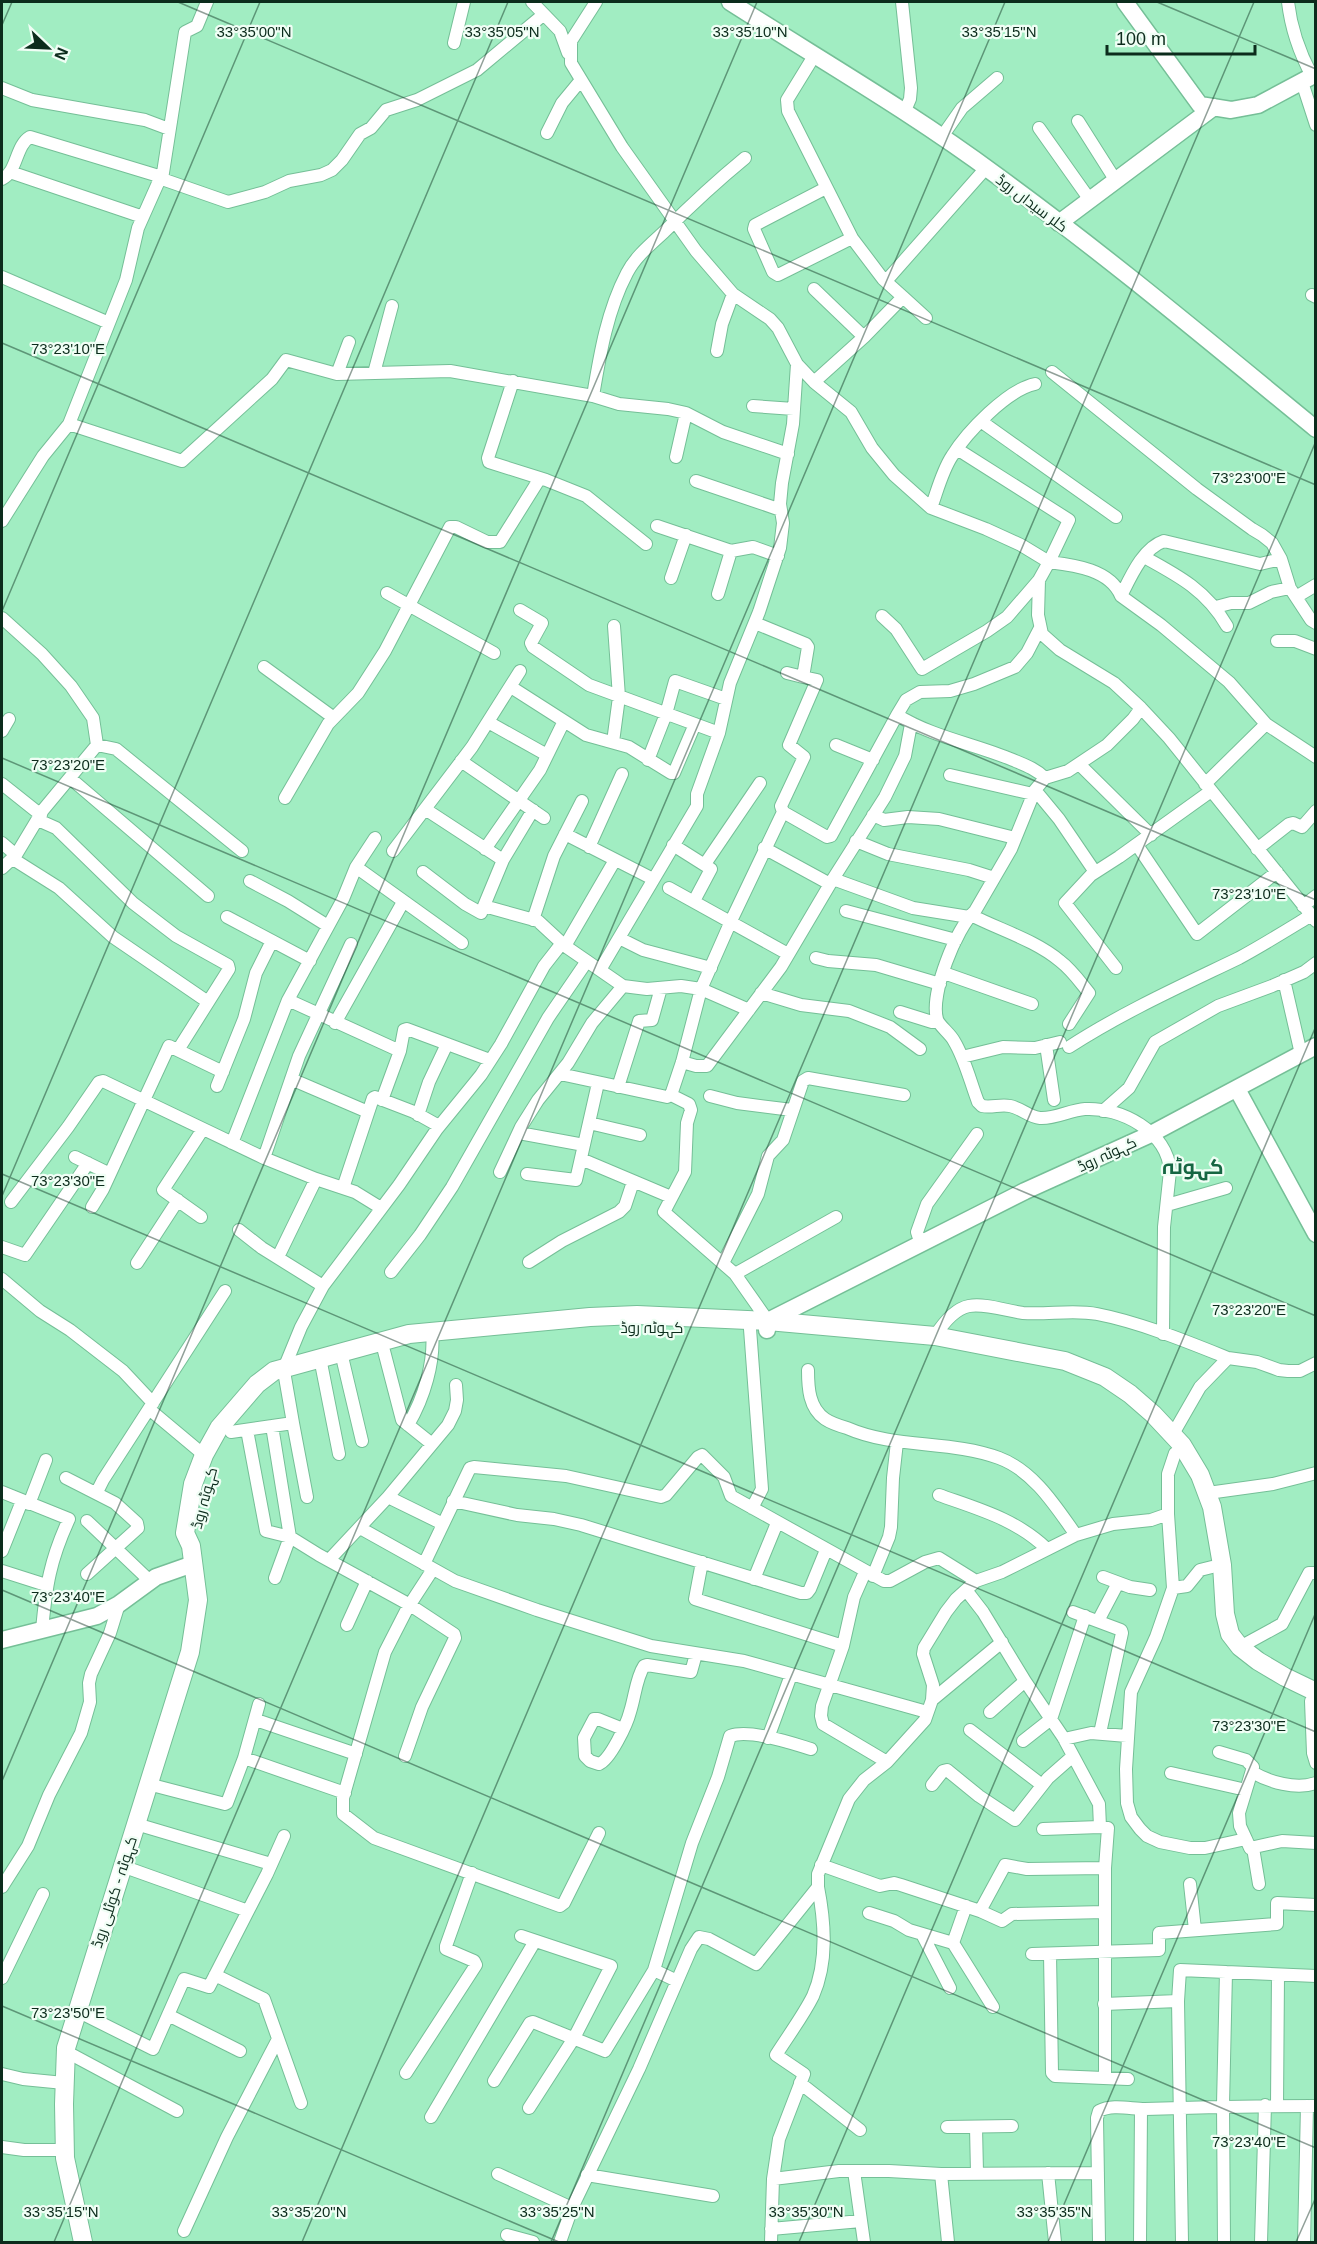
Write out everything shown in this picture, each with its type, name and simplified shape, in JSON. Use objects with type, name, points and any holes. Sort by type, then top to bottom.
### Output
[{"type":"main road","name":"کلر سیداں روڈ","points":[[730,2],[986,168],[1059,223],[1316,429]]},
{"type":"main road","points":[[1125,2],[1200,105],[1231,110],[1258,105],[1310,77]]},
{"type":"main road","points":[[1059,223],[1214,108]]},
{"type":"main road","name":"کہوٹہ روڈ","points":[[192,1555],[185,1533],[193,1484],[204,1455],[219,1428],[270,1373],[285,1372],[321,1363],[409,1334],[433,1336],[637,1326],[761,1327],[1025,1191],[1151,1134],[1308,1050]]},
{"type":"main road","points":[[1237,1089],[1316,1234]]},
{"type":"main road","points":[[761,1327],[935,1336],[1050,1357],[1084,1367],[1105,1377],[1153,1414],[1173,1434],[1192,1459],[1208,1493],[1222,1565],[1226,1624],[1230,1634],[1240,1647],[1314,1699]]},
{"type":"main road","points":[[761,1327],[933,1346],[1047,1366],[1080,1378],[1119,1399],[1149,1424],[1174,1453],[1199,1496],[1212,1568],[1214,1623],[1225,1648],[1233,1657],[1270,1682],[1314,1699]]},
{"type":"main road","name":"کہوٹہ روڈ","points":[[321,1363],[343,1361],[433,1336]]},
{"type":"main road","name":"کہوٹہ روڈ","points":[[192,1555],[204,1487],[215,1459],[239,1431],[263,1391],[285,1372]]},
{"type":"main road","points":[[2,1640],[86,1620],[119,1605],[150,1581],[192,1555]]},
{"type":"main road","name":"کہوٹہ - کوٹلی روڈ","points":[[83,2242],[65,2150],[65,2051],[190,1652],[198,1600],[192,1555]]},
{"type":"street","points":[[2,521],[43,456],[69,424],[126,280],[138,228],[162,178],[185,32],[197,26],[207,2]]},
{"type":"street","points":[[454,43],[464,2]]},
{"type":"street","points":[[532,2],[560,31],[571,63],[581,80],[622,147],[674,222],[733,294],[770,319],[778,328],[797,364],[814,382],[851,412],[872,448],[894,475],[931,508],[1021,545],[1049,562],[1086,568],[1118,589],[1121,596],[1146,613],[1229,682],[1266,724],[1313,754]]},
{"type":"street","points":[[571,63],[571,41],[596,2]]},
{"type":"street","points":[[902,2],[911,88],[910,99],[904,113]]},
{"type":"street","points":[[1288,2],[1291,22],[1310,77],[1316,125]]},
{"type":"street","points":[[143,217],[6,175],[24,141],[30,137],[162,178],[228,202],[265,192],[289,181],[321,175],[332,170],[360,134],[371,128],[386,110],[417,100],[477,70],[543,15]]},
{"type":"street","points":[[814,56],[787,100],[788,111],[852,238],[886,281],[926,318]]},
{"type":"street","points":[[941,138],[962,108],[997,78]]},
{"type":"street","points":[[547,133],[562,103],[581,80]]},
{"type":"street","points":[[2,88],[32,100],[145,120],[169,129]]},
{"type":"street","points":[[1078,121],[1116,180]]},
{"type":"street","points":[[1039,128],[1090,200]]},
{"type":"street","points":[[593,396],[602,343],[627,272],[639,256],[674,222],[745,158]]},
{"type":"street","points":[[886,281],[986,168]]},
{"type":"street","points":[[826,188],[755,225],[754,229],[773,272],[778,275],[852,238]]},
{"type":"street","points":[[2,277],[109,323]]},
{"type":"street","points":[[814,289],[864,337]]},
{"type":"street","points":[[717,351],[722,324],[733,294]]},
{"type":"street","points":[[814,382],[864,337],[903,297]]},
{"type":"street","points":[[374,373],[392,306]]},
{"type":"street","points":[[337,374],[349,342]]},
{"type":"street","points":[[69,424],[182,461],[272,379],[286,360],[337,374],[450,371],[593,396],[619,404],[686,413],[723,432],[788,454]]},
{"type":"street","points":[[600,970],[697,806],[698,794],[718,733],[726,699],[778,556],[783,534],[782,483],[794,409],[797,364]]},
{"type":"street","points":[[1052,372],[1197,489],[1272,543],[1281,559],[1293,592],[1311,620],[1316,623]]},
{"type":"street","points":[[513,381],[488,458],[489,462],[586,496],[646,543]]},
{"type":"street","points":[[931,508],[950,458],[957,449],[997,406],[1022,387],[1035,384]]},
{"type":"street","points":[[753,406],[794,409]]},
{"type":"street","points":[[676,457],[686,413]]},
{"type":"street","points":[[982,422],[1116,517]]},
{"type":"street","points":[[882,616],[896,629],[922,669],[1007,617],[1039,579],[1069,520],[957,449]]},
{"type":"street","points":[[285,798],[319,738],[365,682],[390,643],[450,527],[456,527],[487,542],[500,542],[540,478]]},
{"type":"street","points":[[696,481],[781,510]]},
{"type":"street","points":[[657,526],[731,551],[753,547],[778,556]]},
{"type":"street","points":[[671,578],[686,535]]},
{"type":"street","points":[[1121,596],[1154,544],[1164,541],[1260,564],[1281,559]]},
{"type":"street","points":[[718,594],[731,551]]},
{"type":"street","points":[[1144,557],[1185,580],[1216,607],[1227,626]]},
{"type":"street","points":[[1039,579],[1038,615],[1041,634],[1060,650],[1114,683],[1141,708],[1169,738],[1310,914]]},
{"type":"street","points":[[1216,607],[1231,603],[1249,603],[1271,592],[1293,592],[1316,585]]},
{"type":"street","points":[[387,593],[494,653]]},
{"type":"street","points":[[520,610],[542,623],[531,643],[533,647],[589,684],[718,733]]},
{"type":"street","points":[[2,618],[42,654],[71,686],[93,718],[97,745],[39,817],[14,857],[2,868]]},
{"type":"street","points":[[755,622],[806,644],[808,647],[803,677]]},
{"type":"street","points":[[613,742],[619,697],[614,626]]},
{"type":"street","points":[[787,673],[817,680],[789,745],[804,757],[781,806],[783,812],[827,837],[831,836],[906,700],[920,692],[950,691],[974,684],[1016,667],[1033,643],[1040,628]]},
{"type":"street","points":[[1277,641],[1295,641],[1316,649]]},
{"type":"street","points":[[264,667],[334,718]]},
{"type":"street","points":[[393,851],[461,761],[520,671]]},
{"type":"street","points":[[648,760],[666,714],[675,681],[726,699]]},
{"type":"street","points":[[511,687],[586,735],[629,747],[668,772],[674,773],[695,724]]},
{"type":"street","points":[[938,1022],[937,998],[956,940],[1011,849],[1034,792],[1045,778],[1068,771],[1107,745],[1141,708]]},
{"type":"street","points":[[897,715],[911,724],[998,754],[1037,771],[1045,778]]},
{"type":"street","points":[[2,732],[9,719]]},
{"type":"street","points":[[485,849],[534,780],[564,721]]},
{"type":"street","points":[[488,722],[547,755]]},
{"type":"street","points":[[682,1062],[707,1066],[788,954],[885,797],[905,756],[911,724]]},
{"type":"street","points":[[1116,968],[1065,903],[1095,872],[1151,835],[1208,788],[1266,724]]},
{"type":"street","points":[[97,745],[116,749],[242,851]]},
{"type":"street","points":[[836,745],[873,760]]},
{"type":"street","points":[[461,761],[544,818]]},
{"type":"street","points":[[1079,764],[1151,835]]},
{"type":"street","points":[[589,847],[622,774]]},
{"type":"street","points":[[950,775],[1034,792],[1059,819],[1095,872]]},
{"type":"street","points":[[70,778],[208,896]]},
{"type":"street","points":[[705,864],[760,783]]},
{"type":"street","points":[[2,784],[39,817],[57,828],[132,903],[176,936],[228,965],[229,969],[178,1050]]},
{"type":"street","points":[[532,920],[551,864],[582,801]]},
{"type":"street","points":[[425,809],[503,860]]},
{"type":"street","points":[[423,872],[465,904],[481,913],[503,860],[533,810]]},
{"type":"street","points":[[1257,849],[1289,824],[1293,823],[1302,827],[1316,811]]},
{"type":"street","points":[[671,1095],[701,989],[764,848],[783,812]]},
{"type":"street","points":[[873,815],[884,820],[908,817],[939,819],[1015,837]]},
{"type":"street","points":[[564,834],[653,879]]},
{"type":"street","points":[[232,1143],[288,1000],[343,900],[356,867],[375,838]]},
{"type":"street","points":[[856,841],[888,854],[969,870],[994,878]]},
{"type":"street","points":[[2,843],[14,857],[58,888],[113,937],[208,1002]]},
{"type":"street","points":[[1137,844],[1197,934],[1276,872]]},
{"type":"street","points":[[673,845],[711,869],[694,901]]},
{"type":"street","points":[[764,848],[831,881],[913,908],[970,916],[1060,960],[1089,993],[1070,1024]]},
{"type":"street","points":[[307,1497],[285,1372],[301,1327],[323,1286],[490,1060],[544,966],[564,944],[615,860]]},
{"type":"street","points":[[356,867],[462,943]]},
{"type":"street","points":[[250,881],[328,926]]},
{"type":"street","points":[[669,888],[788,954]]},
{"type":"street","points":[[962,1057],[1003,1047],[1035,1048],[1046,1045],[1064,1045],[1240,957],[1310,914],[1316,896]]},
{"type":"street","points":[[335,1023],[403,902]]},
{"type":"street","points":[[484,906],[538,921],[564,944],[623,986],[647,989],[681,986],[701,989],[748,1010]]},
{"type":"street","points":[[846,911],[956,940]]},
{"type":"street","points":[[227,917],[310,961]]},
{"type":"street","points":[[619,938],[643,950],[711,968]]},
{"type":"street","points":[[217,1086],[244,1019],[256,973],[272,941]]},
{"type":"street","points":[[264,1158],[299,1056],[351,944]]},
{"type":"street","points":[[816,958],[876,965],[942,978],[1032,1004]]},
{"type":"street","points":[[391,1272],[420,1235],[452,1187],[548,1018],[587,961]]},
{"type":"street","points":[[1102,1111],[1129,1088],[1155,1042],[1218,1006],[1304,972],[1316,963]]},
{"type":"street","points":[[1284,980],[1308,1050]]},
{"type":"street","points":[[500,1172],[520,1127],[538,1100],[560,1074],[592,1023],[623,986]]},
{"type":"street","points":[[618,1087],[639,1021],[652,1020],[661,988]]},
{"type":"street","points":[[761,993],[801,1005],[849,1011],[890,1027],[920,1049]]},
{"type":"street","points":[[288,1000],[400,1051]]},
{"type":"street","points":[[900,1012],[938,1022],[953,1040],[962,1057],[978,1102],[982,1106],[1013,1106],[1028,1114],[1043,1118],[1085,1109],[1110,1111],[1130,1119],[1160,1143],[1170,1164],[1164,1227],[1163,1334]]},
{"type":"street","points":[[382,1100],[400,1051],[404,1030],[407,1029],[490,1060]]},
{"type":"street","points":[[418,1115],[429,1082],[447,1044]]},
{"type":"street","points":[[1046,1045],[1054,1100]]},
{"type":"street","points":[[92,1207],[110,1174],[169,1046],[223,1072]]},
{"type":"street","points":[[560,1074],[667,1097],[671,1095],[688,1104],[691,1110],[687,1123],[685,1172],[664,1212],[735,1274],[761,1327],[762,1489],[752,1508]]},
{"type":"street","points":[[723,1263],[758,1194],[768,1156],[783,1140],[803,1081],[808,1078],[904,1095]]},
{"type":"street","points":[[291,1079],[368,1112]]},
{"type":"street","points":[[11,1202],[99,1082],[103,1081],[264,1158],[355,1192],[381,1208]]},
{"type":"street","points":[[527,1174],[576,1180],[598,1083]]},
{"type":"street","points":[[710,1096],[737,1103],[792,1110]]},
{"type":"street","points":[[343,1188],[373,1098],[418,1115],[439,1126]]},
{"type":"street","points":[[589,1123],[640,1135]]},
{"type":"street","points":[[201,1217],[163,1190],[203,1129]]},
{"type":"street","points":[[519,1132],[584,1145]]},
{"type":"street","points":[[921,1244],[917,1232],[927,1204],[977,1134]]},
{"type":"street","points":[[75,1157],[110,1174]]},
{"type":"street","points":[[581,1159],[671,1197]]},
{"type":"street","points":[[2,1248],[25,1255],[88,1164]]},
{"type":"street","points":[[278,1257],[316,1179]]},
{"type":"street","points":[[530,1262],[562,1241],[619,1212],[625,1206],[633,1182]]},
{"type":"street","points":[[1167,1205],[1226,1188]]},
{"type":"street","points":[[137,1263],[178,1200]]},
{"type":"street","points":[[735,1274],[836,1217]]},
{"type":"street","points":[[239,1230],[323,1286]]},
{"type":"street","points":[[2,1279],[40,1311],[70,1330],[123,1371],[152,1406],[204,1455]]},
{"type":"street","points":[[97,1492],[225,1291]]},
{"type":"street","points":[[935,1336],[940,1327],[955,1313],[968,1306],[1026,1313],[1097,1314],[1163,1334],[1228,1358],[1257,1362],[1279,1370],[1300,1371],[1316,1363]]},
{"type":"street","points":[[408,1425],[425,1386],[433,1336]]},
{"type":"street","points":[[384,1351],[402,1420],[432,1444]]},
{"type":"street","points":[[1173,1434],[1200,1387],[1228,1358]]},
{"type":"street","points":[[343,1361],[362,1441]]},
{"type":"street","points":[[321,1363],[339,1454]]},
{"type":"street","points":[[808,1370],[810,1398],[825,1419],[867,1437],[953,1447],[1000,1458],[1020,1470],[1049,1496],[1076,1535]]},
{"type":"street","points":[[328,1560],[388,1497],[448,1425],[455,1411],[456,1385]]},
{"type":"street","points":[[293,1423],[239,1431],[266,1531],[290,1537],[410,1605],[454,1634],[455,1638],[422,1707],[405,1756]]},
{"type":"street","points":[[272,1426],[290,1537],[275,1578]]},
{"type":"street","points":[[887,1762],[823,1724],[821,1716],[822,1706],[843,1646],[854,1597],[889,1537],[897,1442]]},
{"type":"street","points":[[1174,1453],[1168,1474],[1173,1588],[1156,1637],[1131,1692],[1127,1736],[1127,1803],[1131,1817],[1147,1836],[1160,1842],[1190,1848],[1282,1841],[1316,1843]]},
{"type":"street","points":[[599,1833],[562,1905],[374,1838],[343,1814],[345,1793],[385,1652],[429,1567],[443,1524],[466,1472],[474,1467],[566,1476],[661,1497],[666,1495],[702,1455],[724,1477],[731,1496],[884,1581],[890,1581],[925,1562],[939,1558],[976,1581]]},
{"type":"street","points":[[2,1551],[46,1460]]},
{"type":"street","points":[[1208,1493],[1273,1484],[1316,1473]]},
{"type":"street","points":[[66,1478],[115,1503],[137,1523],[138,1528],[87,1574]]},
{"type":"street","points":[[2,1492],[69,1519],[56,1547],[46,1585],[42,1630]]},
{"type":"street","points":[[939,1495],[1023,1528],[1047,1548]]},
{"type":"street","points":[[388,1497],[443,1524]]},
{"type":"street","points":[[453,1501],[517,1515],[581,1525],[754,1579],[807,1593],[826,1550]]},
{"type":"street","points":[[771,2242],[773,2179],[779,2139],[804,2074],[776,2055],[813,1995],[822,1964],[825,1923],[818,1887],[818,1874],[849,1799],[864,1780],[887,1762],[926,1720],[933,1685],[923,1654],[924,1648],[946,1612],[976,1581],[1002,1572],[1076,1535],[1113,1524],[1151,1520],[1168,1514]]},
{"type":"street","points":[[87,1521],[150,1581]]},
{"type":"street","points":[[754,1579],[777,1522]]},
{"type":"street","points":[[360,1528],[472,1588],[631,1640],[696,1654],[744,1661],[830,1686],[930,1706]]},
{"type":"street","points":[[702,1562],[694,1595],[698,1601],[843,1646]]},
{"type":"street","points":[[1173,1588],[1187,1586],[1200,1570],[1212,1568]]},
{"type":"street","points":[[2,1571],[46,1585]]},
{"type":"street","points":[[1240,1647],[1282,1624],[1304,1580],[1309,1574],[1316,1573]]},
{"type":"street","points":[[1103,1577],[1150,1590]]},
{"type":"street","points":[[347,1625],[367,1581]]},
{"type":"street","points":[[1098,1621],[1118,1583]]},
{"type":"street","points":[[966,1590],[983,1612],[1064,1739],[1098,1804],[1100,1827]]},
{"type":"street","points":[[2,1887],[28,1846],[49,1795],[83,1726],[90,1702],[91,1674],[110,1633],[119,1605]]},
{"type":"street","points":[[1023,1742],[1051,1719],[1079,1614],[1120,1630],[1122,1633],[1100,1733]]},
{"type":"street","points":[[930,1706],[1002,1642]]},
{"type":"street","points":[[623,1729],[630,1714],[644,1666],[691,1672],[696,1654]]},
{"type":"street","points":[[768,1738],[791,1675]]},
{"type":"street","points":[[990,1712],[1025,1681]]},
{"type":"street","points":[[1314,1699],[1313,1753],[1316,1763]]},
{"type":"street","points":[[148,1784],[228,1803],[256,1720],[259,1704]]},
{"type":"street","points":[[256,1720],[356,1754]]},
{"type":"street","points":[[970,1730],[1042,1785]]},
{"type":"street","points":[[1064,1739],[1100,1733],[1127,1736]]},
{"type":"street","points":[[494,2081],[530,2023],[533,2022],[606,2051],[654,1970],[692,1843],[718,1778],[730,1737],[739,1734],[768,1738],[811,1749]]},
{"type":"street","points":[[1219,1752],[1246,1760],[1252,1767],[1239,1820],[1250,1843],[1259,1884]]},
{"type":"street","points":[[932,1785],[943,1771],[947,1770],[979,1796],[1015,1820],[1042,1785],[1073,1756]]},
{"type":"street","points":[[244,1758],[345,1793]]},
{"type":"street","points":[[1252,1772],[1278,1783],[1306,1785],[1316,1783]]},
{"type":"street","points":[[1171,1773],[1246,1790]]},
{"type":"street","points":[[136,1824],[271,1864]]},
{"type":"street","points":[[1043,1828],[1108,1828],[1105,1868],[1105,2078]]},
{"type":"street","points":[[77,2011],[153,2049],[184,1979],[208,1987],[284,1836]]},
{"type":"street","points":[[980,1911],[1005,1865],[1027,1869],[1105,1868]]},
{"type":"street","points":[[122,1866],[248,1911]]},
{"type":"street","points":[[822,1866],[880,1886],[894,1883],[966,1906],[1002,1921],[1012,1914],[1019,1913],[1105,1912]]},
{"type":"street","points":[[406,2073],[476,1965],[474,1961],[446,1949],[472,1873]]},
{"type":"street","points":[[1190,1884],[1195,1930]]},
{"type":"street","points":[[560,2242],[587,2175],[639,2069],[691,1949],[699,1937],[709,1939],[756,1964],[818,1887]]},
{"type":"street","points":[[2,1978],[43,1894]]},
{"type":"street","points":[[1032,1954],[1159,1950],[1159,1933],[1277,1924],[1277,1903],[1316,1905]]},
{"type":"street","points":[[953,1943],[966,1906]]},
{"type":"street","points":[[869,1913],[894,1921],[909,1930],[953,1943],[993,2007]]},
{"type":"street","points":[[922,1934],[950,1988]]},
{"type":"street","points":[[521,1936],[611,1966],[574,2038],[529,2108]]},
{"type":"street","points":[[431,2117],[536,1941]]},
{"type":"street","points":[[1050,1954],[1052,2073],[1055,2076],[1128,2079]]},
{"type":"street","points":[[654,1970],[677,1981]]},
{"type":"street","points":[[1182,2242],[1178,2001],[1180,1970],[1316,1976]]},
{"type":"street","points":[[1224,2242],[1223,2105],[1226,1972]]},
{"type":"street","points":[[215,1974],[264,1999],[300,2103]]},
{"type":"street","points":[[1261,2242],[1278,1975]]},
{"type":"street","points":[[1104,2004],[1178,2001]]},
{"type":"street","points":[[168,2015],[240,2051]]},
{"type":"street","points":[[184,2231],[227,2137],[278,2039]]},
{"type":"street","points":[[65,2051],[177,2110]]},
{"type":"street","points":[[2,2074],[23,2079],[64,2083]]},
{"type":"street","points":[[800,2083],[860,2130]]},
{"type":"street","points":[[1099,2242],[1097,2118],[1099,2110],[1105,2108],[1271,2105],[1311,2106],[1304,2242]]},
{"type":"street","points":[[1140,2242],[1141,2109]]},
{"type":"street","points":[[947,2127],[1012,2126]]},
{"type":"street","points":[[976,2127],[977,2173]]},
{"type":"street","points":[[2,2147],[24,2150],[65,2150]]},
{"type":"street","points":[[773,2179],[854,2171],[941,2174],[1098,2173]]},
{"type":"street","points":[[854,2171],[864,2242]]},
{"type":"street","points":[[1048,2173],[1055,2242]]},
{"type":"street","points":[[498,2174],[572,2208]]},
{"type":"street","points":[[941,2174],[948,2242]]},
{"type":"street","points":[[587,2175],[713,2196]]},
{"type":"street","points":[[771,2229],[861,2221]]},
{"type":"street","points":[[507,2235],[533,2242]]},
{"type":"district","name":"کہوٹہ","points":[[1193,1166]]}]
